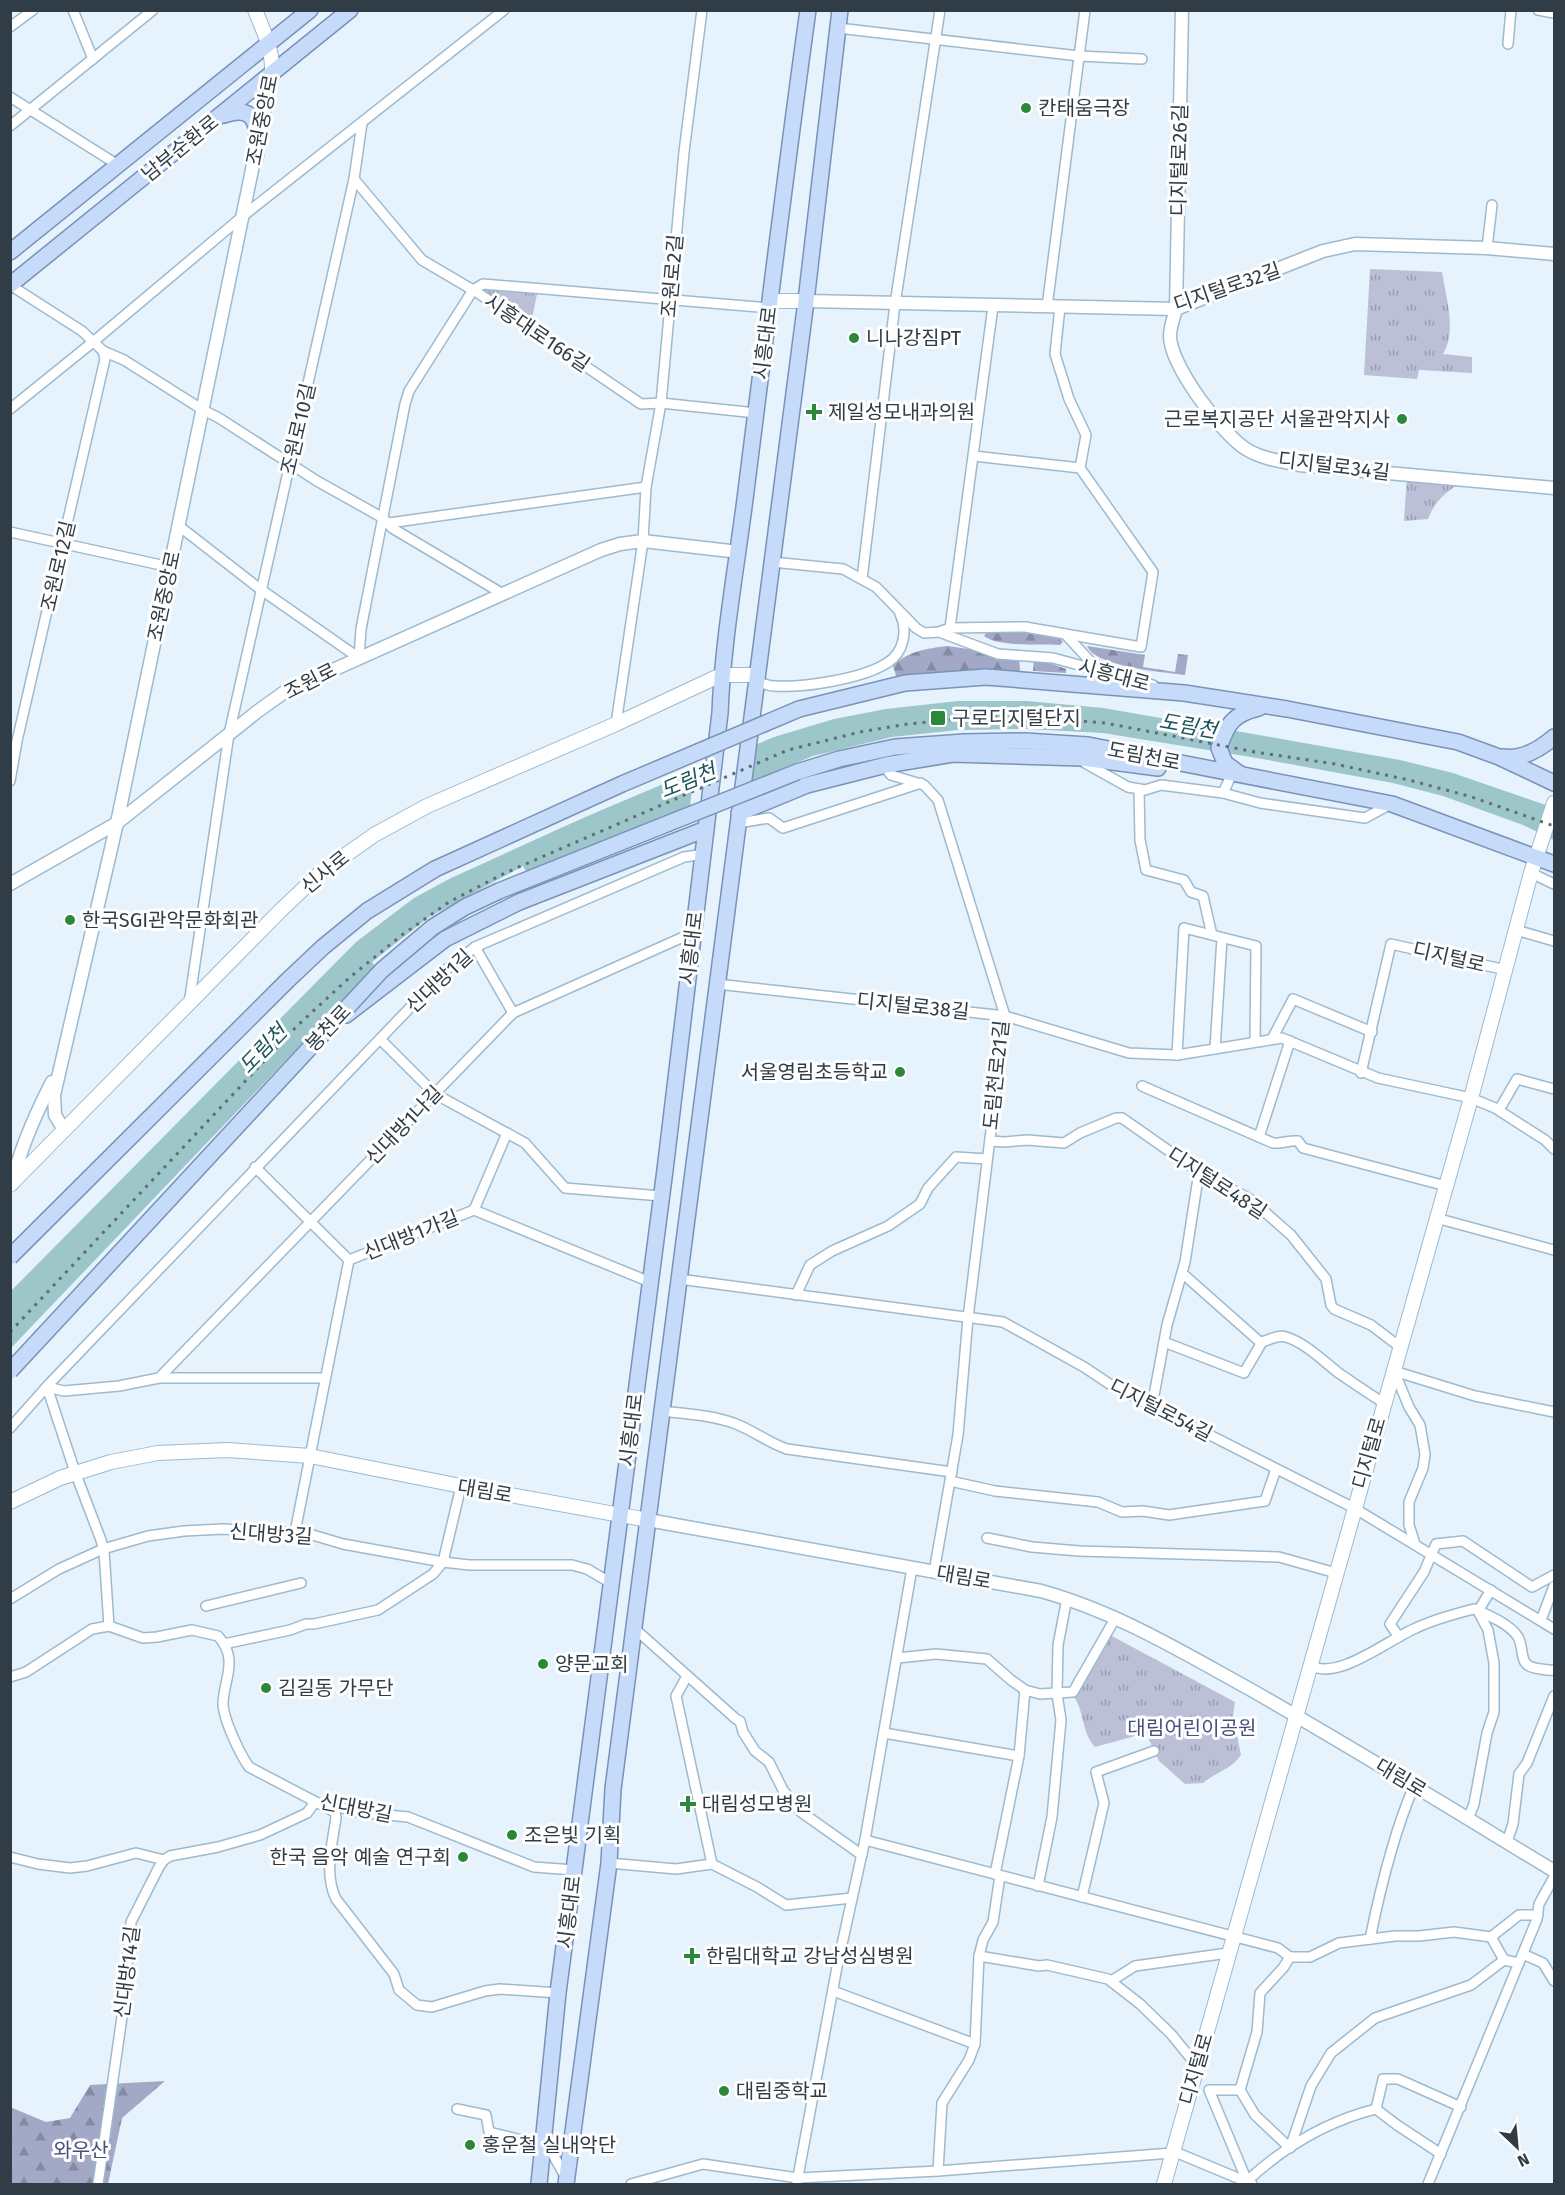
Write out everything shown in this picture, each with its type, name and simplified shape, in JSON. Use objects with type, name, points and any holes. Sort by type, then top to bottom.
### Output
[{"type":"main road","points":[[255,10],[271,58]]},
{"type":"main road","name":"남부순환로","points":[[10,285],[218,117],[310,10]]},
{"type":"main road","name":"남부순환로","points":[[10,252],[118,165],[271,58],[350,10]]},
{"type":"main road","name":"시흥대로","points":[[538,2184],[558,1993],[707,821],[721,675],[739,552],[808,10]]},
{"type":"main road","name":"시흥대로","points":[[568,2183],[609,1863],[613,1789],[633,1628],[717,984],[736,811],[751,720],[806,301],[840,10]]},
{"type":"main road","points":[[218,117],[236,111],[245,113],[255,122],[258,137],[255,158]]},
{"type":"main road","name":"디지털로32길","points":[[769,305],[806,301]]},
{"type":"main road","points":[[721,675],[756,678]]},
{"type":"main road","name":"신사로","points":[[11,1184],[279,911],[320,873],[374,835],[427,806],[616,724],[721,675]]},
{"type":"main road","points":[[10,1257],[322,947],[367,911],[435,869],[613,788],[799,709],[905,683],[986,677],[1184,693],[1268,706],[1458,742],[1499,757],[1554,783]]},
{"type":"main road","points":[[1236,776],[1225,763],[1219,748],[1226,727],[1242,712],[1268,706]]},
{"type":"main road","points":[[1499,757],[1517,757],[1531,753],[1554,737]]},
{"type":"main road","name":"도림천로","points":[[736,811],[789,775],[840,759],[895,747],[964,742],[1025,741],[1088,745],[1236,776]]},
{"type":"main road","points":[[736,811],[807,785],[883,765],[953,754],[1073,757],[1236,776],[1392,804],[1538,850],[1554,864]]},
{"type":"main road","name":"디지털로","points":[[1164,2184],[1471,1098],[1531,873],[1554,802]]},
{"type":"main road","name":"봉천로","points":[[10,1371],[382,970],[408,946],[465,907],[520,882],[736,811]]},
{"type":"main road","points":[[329,1027],[445,939],[519,902],[649,851],[707,821]]},
{"type":"main road","name":"대림로","points":[[10,1502],[75,1472],[111,1462],[182,1451],[227,1450],[310,1456],[648,1520]]},
{"type":"street","points":[[10,27],[33,10]]},
{"type":"street","points":[[73,10],[93,59]]},
{"type":"street","points":[[10,126],[153,10]]},
{"type":"street","points":[[10,409],[243,216],[504,10]]},
{"type":"street","name":"조원로2길","points":[[643,541],[646,487],[661,403],[684,152],[702,10]]},
{"type":"street","points":[[862,579],[896,304],[940,10]]},
{"type":"street","points":[[939,632],[950,628],[1025,627],[1141,646],[1153,572],[1080,468],[1086,435],[1069,399],[1055,354],[1053,307],[1084,10]]},
{"type":"street","name":"디지털로26길","points":[[1176,309],[1182,10]]},
{"type":"street","points":[[1508,44],[1511,10]]},
{"type":"street","points":[[1538,10],[1554,13]]},
{"type":"street","points":[[838,28],[1079,56],[1142,58]]},
{"type":"street","name":"조원중앙로","points":[[64,1130],[55,1115],[53,1106],[59,1068],[81,986],[117,823],[255,158],[271,58]]},
{"type":"street","points":[[10,97],[118,165]]},
{"type":"street","name":"조원로10길","points":[[189,1005],[229,734],[354,179],[362,123]]},
{"type":"street","name":"시흥대로166길","points":[[354,179],[422,260],[473,290],[641,404],[661,403],[756,413]]},
{"type":"street","points":[[1487,248],[1492,204]]},
{"type":"street","name":"디지털로32길","points":[[806,301],[1176,309],[1341,246],[1355,244],[1487,248],[1554,254]]},
{"type":"street","points":[[359,657],[361,629],[386,520],[409,391],[473,290],[483,284],[769,305]]},
{"type":"street","points":[[10,285],[82,331],[103,351],[124,360],[290,465],[386,520],[392,528],[503,594]]},
{"type":"street","points":[[950,628],[993,306]]},
{"type":"street","name":"디지털로34길","points":[[1176,309],[1170,336],[1176,359],[1196,394],[1221,427],[1236,442],[1253,453],[1299,465],[1554,488]]},
{"type":"street","name":"조원로12길","points":[[10,781],[17,741],[105,359],[103,351]]},
{"type":"street","points":[[974,456],[1080,468]]},
{"type":"street","points":[[386,520],[646,487]]},
{"type":"street","points":[[179,526],[260,590],[359,657]]},
{"type":"street","points":[[10,532],[170,567]]},
{"type":"street","points":[[616,724],[643,541]]},
{"type":"street","name":"조원로","points":[[10,884],[117,823],[286,692],[359,657],[601,550],[620,544],[643,541],[739,552]]},
{"type":"street","points":[[756,678],[771,686],[798,686],[840,679],[889,663],[899,651],[905,631],[897,609],[884,594],[843,568],[772,562]]},
{"type":"street","name":"시흥대로","points":[[897,609],[924,633],[939,632],[998,654],[1053,658],[1184,693]]},
{"type":"street","points":[[1064,634],[1091,662],[1133,680]]},
{"type":"street","points":[[1073,757],[1099,769],[1128,787],[1145,790],[1161,785],[1223,793],[1260,803],[1365,818],[1392,804]]},
{"type":"street","points":[[883,765],[891,775],[921,783]]},
{"type":"street","points":[[1223,793],[1236,776]]},
{"type":"street","points":[[736,811],[770,818],[783,828],[921,783]]},
{"type":"street","name":"도림천로21길","points":[[921,783],[938,800],[1005,1016],[968,1318],[958,1435],[934,1572]]},
{"type":"street","points":[[1139,789],[1140,840],[1146,870],[1184,880],[1191,892],[1203,896],[1217,936],[1215,1049]]},
{"type":"street","name":"신대방1길","points":[[10,1428],[255,1167],[448,968],[475,947],[684,857],[698,855],[702,857]]},
{"type":"street","points":[[1531,873],[1554,884]]},
{"type":"street","points":[[1177,1055],[1184,927],[1256,946],[1255,1042]]},
{"type":"street","points":[[1516,930],[1554,941]]},
{"type":"street","name":"신대방1나길","points":[[159,1378],[513,1013],[681,938],[693,936]]},
{"type":"street","name":"디지털로","points":[[1372,1032],[1391,944],[1506,970]]},
{"type":"street","points":[[475,947],[513,1013]]},
{"type":"street","name":"디지털로38길","points":[[717,984],[1005,1016],[1129,1053],[1177,1055],[1282,1038],[1361,1073],[1471,1098],[1499,1110],[1545,1140],[1554,1149]]},
{"type":"street","points":[[1272,1039],[1293,999],[1372,1032],[1361,1073]]},
{"type":"street","points":[[380,1039],[435,1094],[525,1143],[565,1188],[661,1196]]},
{"type":"street","points":[[1259,1137],[1290,1041]]},
{"type":"street","points":[[11,1184],[26,1136],[59,1068]]},
{"type":"street","points":[[1499,1110],[1517,1079],[1554,1089]]},
{"type":"street","points":[[1142,1086],[1273,1143],[1298,1141],[1303,1148],[1446,1186]]},
{"type":"street","name":"디지털로48길","points":[[990,1141],[1027,1140],[1064,1143],[1080,1133],[1116,1118],[1122,1118],[1199,1172],[1250,1199],[1291,1235],[1326,1278],[1334,1309],[1371,1325],[1400,1347]]},
{"type":"street","points":[[474,1210],[507,1133]]},
{"type":"street","points":[[796,1295],[810,1265],[832,1251],[888,1226],[920,1204],[928,1188],[956,1157],[987,1159]]},
{"type":"street","points":[[255,1167],[349,1260]]},
{"type":"street","points":[[1152,1406],[1164,1342],[1185,1263],[1199,1172]]},
{"type":"street","name":"신대방1가길","points":[[310,1456],[349,1260],[474,1210],[650,1282]]},
{"type":"street","points":[[1436,1218],[1554,1250]]},
{"type":"street","points":[[1182,1272],[1260,1342],[1270,1341],[1276,1336],[1285,1336],[1384,1403]]},
{"type":"street","name":"디지털로54길","points":[[679,1279],[1003,1322],[1084,1367],[1111,1385],[1354,1508],[1554,1629]]},
{"type":"street","points":[[1164,1342],[1244,1372],[1262,1342]]},
{"type":"street","points":[[1394,1371],[1475,1396],[1554,1412]]},
{"type":"street","points":[[1394,1371],[1409,1407],[1420,1425],[1425,1454],[1423,1468],[1408,1502],[1409,1525],[1414,1544]]},
{"type":"street","points":[[47,1386],[64,1391],[119,1386],[159,1378],[325,1378]]},
{"type":"street","points":[[47,1386],[103,1549],[109,1626]]},
{"type":"street","points":[[662,1411],[738,1424],[787,1449],[951,1477],[995,1491],[1098,1502],[1122,1512],[1143,1511],[1168,1515],[1265,1501],[1276,1469]]},
{"type":"street","points":[[295,1532],[310,1456]]},
{"type":"street","points":[[10,1677],[26,1672],[92,1629],[109,1626],[143,1638],[192,1630],[218,1636],[224,1644],[290,1630],[306,1624],[378,1610],[433,1574],[443,1562],[461,1486]]},
{"type":"street","name":"대림로","points":[[648,1520],[1041,1591],[1067,1598],[1116,1617],[1295,1715],[1554,1871]]},
{"type":"street","name":"신대방3길","points":[[10,1599],[59,1569],[103,1549],[148,1536],[223,1529],[306,1533],[366,1549],[443,1562],[572,1565],[587,1569],[611,1583]]},
{"type":"street","points":[[987,1538],[1032,1547],[1078,1551],[1280,1557],[1336,1573]]},
{"type":"street","points":[[1399,1636],[1390,1624],[1424,1572],[1436,1544],[1463,1541],[1532,1587],[1554,1575]]},
{"type":"street","points":[[797,2181],[833,1991],[862,1856],[912,1568]]},
{"type":"street","points":[[207,1606],[301,1583]]},
{"type":"street","points":[[1541,1620],[1554,1586]]},
{"type":"street","points":[[1478,1611],[1491,1590]]},
{"type":"street","points":[[1038,1886],[1052,1817],[1061,1720],[1057,1694],[1058,1645],[1067,1598]]},
{"type":"street","points":[[1310,1665],[1321,1670],[1341,1666],[1415,1628],[1452,1614],[1474,1609],[1509,1628],[1518,1638],[1523,1661],[1530,1667],[1554,1670]]},
{"type":"street","points":[[1468,1819],[1474,1804],[1486,1733],[1494,1712],[1494,1663],[1488,1630],[1478,1611]]},
{"type":"street","points":[[897,1658],[936,1654],[987,1659],[1025,1690],[1040,1694],[1073,1692],[1116,1617]]},
{"type":"street","points":[[633,1628],[740,1721],[743,1732],[755,1751],[769,1762],[783,1790],[801,1812],[862,1856]]},
{"type":"street","name":"신대방길","points":[[224,1644],[230,1669],[223,1705],[243,1758],[249,1767],[315,1802],[356,1812],[408,1817],[534,1867],[574,1870]]},
{"type":"street","points":[[687,1676],[676,1696],[712,1864]]},
{"type":"street","points":[[938,2171],[942,2103],[969,2060],[975,2044],[979,1956],[983,1940],[993,1922],[997,1875],[1019,1756],[1025,1690]]},
{"type":"street","points":[[1507,1842],[1513,1824],[1519,1774],[1527,1763],[1554,1696]]},
{"type":"street","points":[[884,1733],[1019,1756]]},
{"type":"street","points":[[1082,1897],[1104,1803],[1096,1772],[1154,1751]]},
{"type":"street","points":[[1370,1939],[1386,1872],[1406,1803],[1414,1786]]},
{"type":"street","points":[[10,1857],[38,1864],[70,1868],[87,1866],[136,1853],[164,1860],[170,1856],[216,1848],[260,1834],[308,1813],[315,1802],[335,1812],[329,1876],[330,1887],[336,1899],[394,1974],[399,1990],[417,2005],[432,2007],[485,1991],[500,1989],[558,1993]]},
{"type":"street","points":[[865,1840],[1278,1948],[1290,1957],[1310,1957],[1339,1943],[1395,1936],[1454,1932],[1491,1937],[1519,1915],[1538,1915]]},
{"type":"street","name":"신대방14길","points":[[98,2184],[123,2010],[131,1922],[164,1860]]},
{"type":"street","points":[[609,1863],[676,1869],[712,1864],[786,1905],[852,1898]]},
{"type":"street","points":[[1428,2184],[1521,1958],[1538,1915],[1539,1904],[1554,1877]]},
{"type":"street","points":[[1491,1937],[1504,1960]]},
{"type":"street","points":[[1111,1981],[1135,1966],[1228,1953]]},
{"type":"street","points":[[979,1956],[1039,1966],[1047,1965],[1108,1979],[1140,2004],[1171,2034],[1209,2090],[1248,2183]]},
{"type":"street","points":[[1290,1957],[1260,1993],[1257,2032],[1240,2090],[1255,2115],[1290,2148]]},
{"type":"street","points":[[1290,2148],[1311,2086],[1330,2053],[1375,2018],[1471,1984],[1504,1960],[1521,1958],[1543,1963],[1554,1981]]},
{"type":"street","points":[[833,1991],[975,2044]]},
{"type":"street","points":[[1376,2109],[1383,2079],[1398,2079],[1461,2107]]},
{"type":"street","points":[[1209,2090],[1240,2090]]},
{"type":"street","points":[[457,2109],[486,2115],[489,2132],[543,2141],[568,2183]]},
{"type":"street","points":[[1248,2183],[1304,2138],[1352,2115],[1376,2109]]},
{"type":"street","points":[[1376,2109],[1441,2154]]},
{"type":"street","points":[[632,2184],[703,2164],[797,2181],[1172,2153],[1180,2154],[1248,2183]]},
{"type":"green space","points":[[1370,269],[1442,272],[1450,325],[1443,354],[1472,357],[1472,373],[1419,370],[1417,379],[1364,375]]},
{"type":"green space","points":[[480,289],[537,294],[531,324]]},
{"type":"green space","points":[[1407,475],[1466,480],[1443,496],[1434,506],[1428,519],[1404,521]]},
{"type":"green space","points":[[987,632],[1025,632],[1060,639],[1063,642],[1060,645],[1031,645],[999,642],[984,636]]},
{"type":"green space","points":[[947,646],[1019,656],[1020,671],[927,674],[897,679],[893,666],[899,661],[918,651]]},
{"type":"green space","points":[[1087,646],[1145,655],[1143,667],[1175,672],[1178,654],[1188,655],[1185,675],[1116,664],[1093,653]]},
{"type":"green space","points":[[1034,657],[1066,669],[1066,673],[1033,671]]},
{"type":"green space","name":"대림어린이공원","points":[[1110,1635],[1235,1702],[1233,1715],[1241,1755],[1237,1760],[1203,1783],[1185,1784],[1159,1761],[1146,1733],[1095,1747],[1087,1735],[1074,1697]]},
{"type":"green space","name":"와우산","points":[[165,2081],[122,2118],[108,2184],[11,2184],[10,2107],[46,2122],[70,2118],[90,2085]]},
{"type":"water","name":"도림천","points":[[958,701],[1027,701],[1103,708],[1400,760],[1453,773],[1554,808],[1554,840],[1523,825],[1443,796],[1393,783],[1103,733],[1027,729],[958,730],[892,737],[813,756],[496,885],[377,965],[11,1348],[11,1291],[356,942],[414,898],[484,860],[774,737],[834,719],[886,709]]},
{"type":"pier","points":[[1017,729],[1090,733],[1090,736],[1027,732],[958,732],[892,740],[842,751],[787,769],[498,888],[379,967],[200,1154],[375,966],[372,962],[429,917],[523,866],[527,873],[690,807],[694,768],[756,741],[752,781],[813,757],[864,744],[902,737],[956,731]]},
{"type":"pier","points":[[682,773],[418,893],[483,858]]},
{"type":"railway","points":[[10,1332],[297,1026],[349,978],[402,935],[449,902],[505,873],[788,750],[860,732],[908,724],[971,718],[1026,716],[1105,723],[1255,752],[1335,764],[1409,780],[1472,797],[1554,826]]},
{"type":"place","name":"칸태움극장","points":[[1026,108]]},
{"type":"place","name":"니나강짐PT","points":[[854,338]]},
{"type":"place","name":"제일성모내과의원","points":[[814,412]]},
{"type":"place","name":"근로복지공단 서울관악지사","points":[[1402,419]]},
{"type":"place","name":"구로디지털단지","points":[[938,718]]},
{"type":"place","name":"한국SGI관악문화회관","points":[[70,920]]},
{"type":"place","name":"서울영림초등학교","points":[[900,1072]]},
{"type":"place","name":"양문교회","points":[[543,1664]]},
{"type":"place","name":"김길동 가무단","points":[[266,1688]]},
{"type":"place","name":"대림성모병원","points":[[688,1804]]},
{"type":"place","name":"조은빛 기획","points":[[512,1835]]},
{"type":"place","name":"한국 음악 예술 연구회","points":[[463,1857]]},
{"type":"place","name":"한림대학교 강남성심병원","points":[[692,1956]]},
{"type":"place","name":"대림중학교","points":[[724,2091]]},
{"type":"place","name":"홍운철 실내악단","points":[[470,2145]]}]
